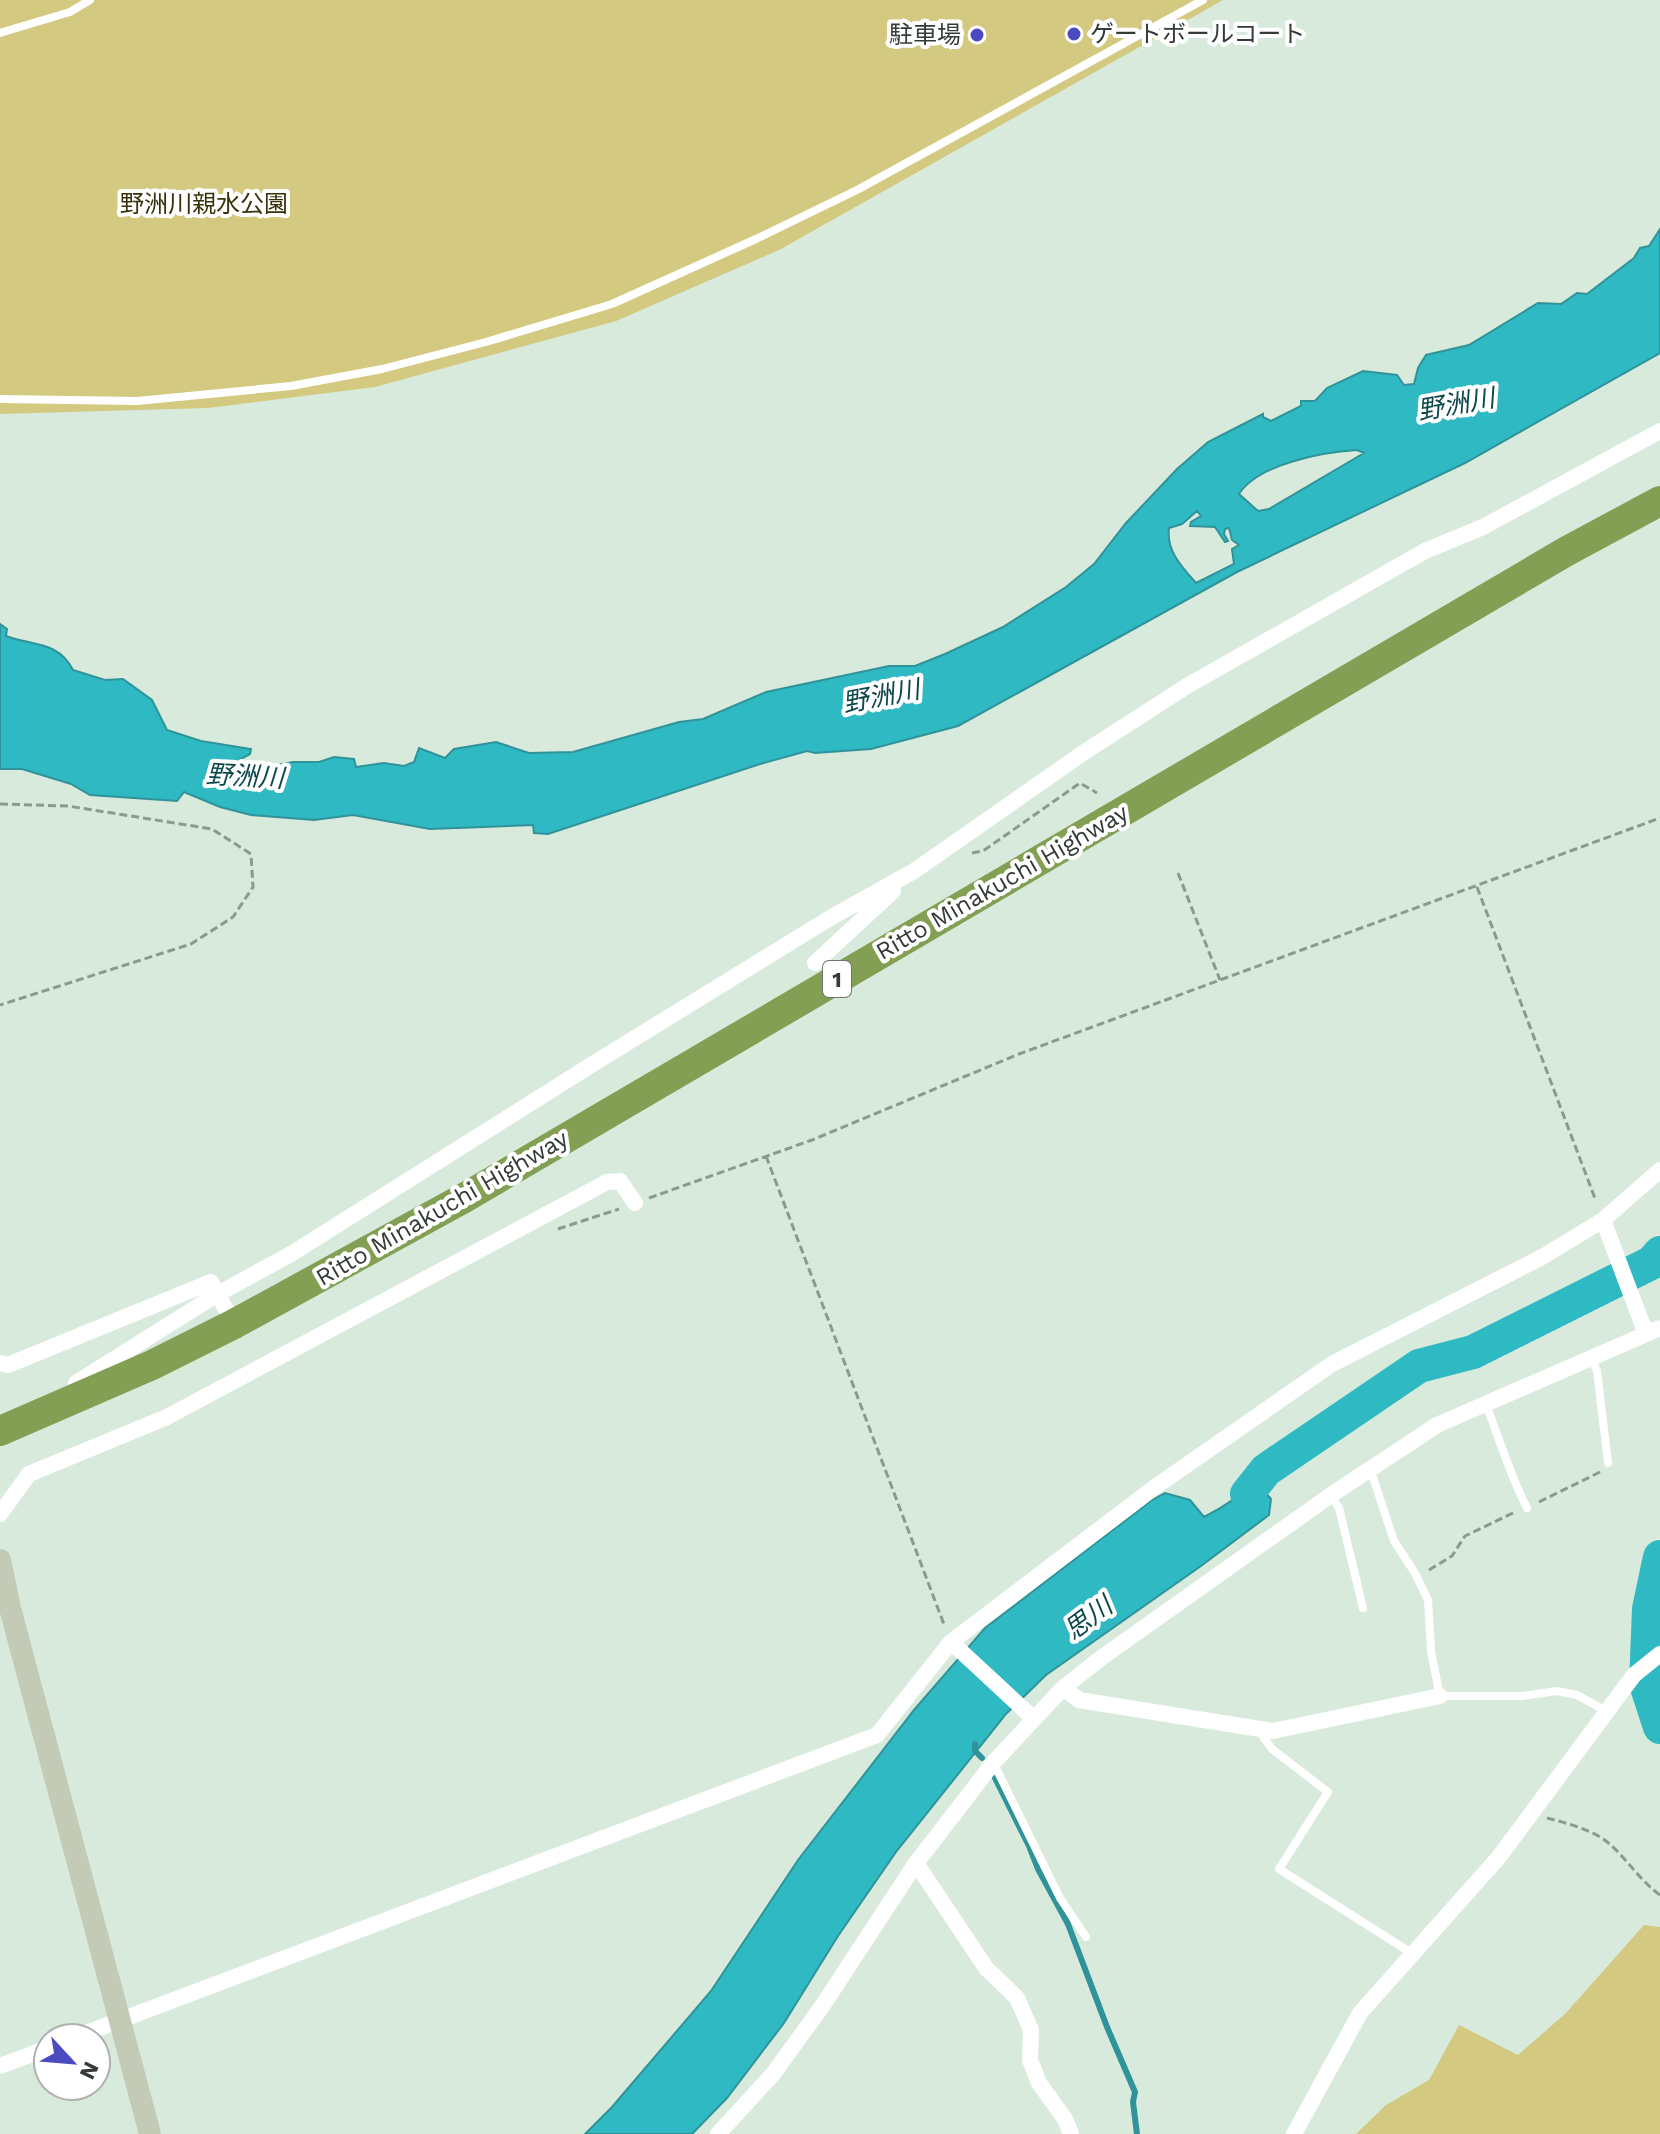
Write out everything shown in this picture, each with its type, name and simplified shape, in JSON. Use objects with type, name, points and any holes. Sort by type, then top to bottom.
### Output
[{"type":"highway","name":"Ritto Minakuchi Highway","points":[[0,1431],[152,1365],[234,1324],[464,1198],[1567,551],[1660,501]]},
{"type":"street","points":[[76,1383],[216,1295],[291,1254],[817,926],[914,871],[1086,751],[1211,672],[1425,551],[1483,527],[1660,431]]},
{"type":"street","points":[[815,963],[914,871]]},
{"type":"street","points":[[112,2024],[877,1735],[955,1646],[1155,1487],[1332,1364],[1604,1223],[1660,1170]]},
{"type":"street","points":[[0,1514],[29,1474],[167,1417],[607,1182],[620,1181],[635,1203]]},
{"type":"street","points":[[718,2134],[782,2063],[916,1863],[1030,1716],[1101,1658],[1331,1495],[1437,1425],[1654,1331],[1604,1223]]},
{"type":"street","points":[[0,1363],[8,1365],[211,1282],[234,1324]]},
{"type":"street","points":[[0,1560],[10,1608],[150,2134]]},
{"type":"street","points":[[955,1646],[1030,1716]]},
{"type":"street","points":[[1294,2134],[1360,2013],[1499,1857],[1634,1675],[1660,1654]]},
{"type":"street","points":[[1063,1688],[1079,1700],[1273,1731],[1440,1696]]},
{"type":"street","points":[[916,1863],[986,1968],[1017,1998],[1031,2030],[1030,2060],[1039,2083],[1065,2119],[1071,2134]]},
{"type":"street","points":[[0,2066],[32,2054]]},
{"type":"lane","points":[[0,33],[70,12],[90,0]]},
{"type":"lane","points":[[0,399],[137,401],[291,386],[397,365],[612,304],[857,190],[1203,0]]},
{"type":"lane","points":[[1591,1357],[1597,1371],[1608,1463]]},
{"type":"lane","points":[[1485,1402],[1527,1508]]},
{"type":"lane","points":[[1370,1468],[1394,1541],[1428,1600],[1431,1652],[1440,1696],[1522,1696],[1557,1691],[1577,1695],[1606,1711]]},
{"type":"lane","points":[[1331,1495],[1339,1508],[1363,1608]]},
{"type":"lane","points":[[1258,1730],[1272,1749],[1328,1792],[1279,1869],[1414,1954]]},
{"type":"lane","points":[[993,1763],[1060,1898],[1086,1937]]},
{"type":"path","points":[[954,844],[971,853],[983,851],[1080,783],[1097,793]]},
{"type":"path","points":[[0,804],[68,806],[212,829],[251,854],[253,887],[233,917],[191,944],[0,1005]]},
{"type":"path","points":[[559,1229],[812,1140],[1019,1054],[1660,818]]},
{"type":"path","points":[[1178,873],[1220,980]]},
{"type":"path","points":[[1477,887],[1604,1223]]},
{"type":"path","points":[[766,1156],[955,1646]]},
{"type":"path","points":[[1415,1573],[1429,1571],[1452,1556],[1465,1536],[1603,1470],[1608,1463]]},
{"type":"path","points":[[1530,1814],[1571,1825],[1605,1840],[1660,1895]]},
{"type":"green space","name":"野洲川親水公園","points":[[0,0],[1223,0],[779,250],[616,321],[375,387],[208,408],[0,414]]},
{"type":"green space","points":[[1644,1925],[1660,1927],[1660,2134],[1356,2134],[1386,2105],[1429,2080],[1459,2025],[1518,2055],[1566,2013]]},
{"type":"water","name":"野洲川","points":[[1660,229],[1660,353],[1465,463],[1237,572],[958,726],[871,749],[807,751],[548,834],[534,833],[533,825],[430,829],[353,815],[314,820],[251,815],[220,807],[184,792],[177,801],[90,795],[71,784],[22,769],[0,769],[0,624],[7,629],[6,636],[52,649],[73,670],[105,680],[123,679],[152,700],[167,730],[201,741],[251,749],[250,754],[239,760],[248,765],[268,767],[293,762],[319,762],[334,757],[354,759],[356,767],[384,763],[404,766],[414,762],[419,748],[445,758],[454,749],[496,742],[529,753],[573,752],[679,722],[703,719],[766,692],[889,666],[915,666],[1003,627],[1066,587],[1094,564],[1126,523],[1177,469],[1208,442],[1263,414],[1271,421],[1301,406],[1301,401],[1315,401],[1327,388],[1363,371],[1397,375],[1404,385],[1414,384],[1418,368],[1426,355],[1469,345],[1538,303],[1561,304],[1577,293],[1587,294],[1634,258],[1640,248],[1649,246]],"holes":[[[1357,450],[1364,453],[1269,509],[1258,511],[1239,494],[1248,484],[1276,467],[1310,457]],[[1197,511],[1201,516],[1190,526],[1215,527],[1225,542],[1228,541],[1225,529],[1229,528],[1232,540],[1239,545],[1232,549],[1234,564],[1196,583],[1176,558],[1170,544],[1169,528],[1182,524]]]},
{"type":"water","points":[[1281,1458],[1262,1489],[1271,1499],[1269,1515],[1046,1675],[1006,1714],[896,1852],[838,1936],[784,2023],[727,2098],[692,2134],[585,2134],[612,2107],[711,1991],[798,1860],[914,1710],[985,1628],[1152,1500],[1165,1493],[1190,1500],[1204,1517],[1235,1498],[1267,1466]]},
{"type":"waterway","name":"思川","points":[[1247,1494],[1266,1470],[1419,1366],[1473,1352],[1651,1263],[1660,1253]]},
{"type":"waterway","points":[[1660,1557],[1649,1609],[1646,1684],[1660,1727]]},
{"type":"waterway","points":[[1656,1714],[1660,1715]]},
{"type":"waterway","points":[[975,1744],[975,1751],[982,1758]]},
{"type":"waterway","points":[[995,1778],[1068,1924],[1135,2092],[1133,2102],[1137,2134]]},
{"type":"place","name":"ゲートボールコート","points":[[1074,34]]},
{"type":"place","name":"駐車場","points":[[977,35]]}]
